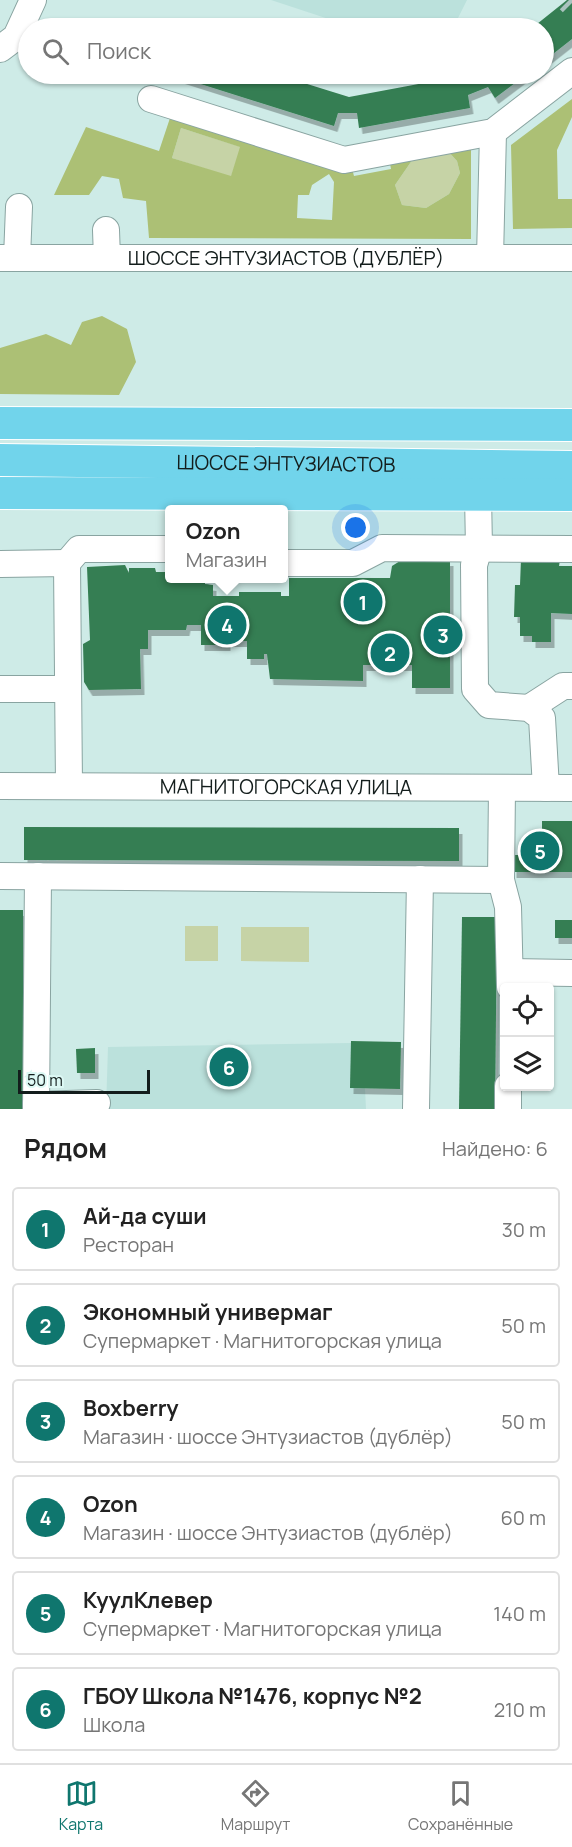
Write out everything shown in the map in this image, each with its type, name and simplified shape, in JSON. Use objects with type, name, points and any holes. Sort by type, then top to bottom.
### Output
[{"type":"main road","name":"ШОССЕ ЭНТУЗИАСТОВ","points":[[0,423],[572,425]]},
{"type":"main road","name":"ШОССЕ ЭНТУЗИАСТОВ","points":[[0,460],[572,467]]},
{"type":"main road","points":[[0,493],[572,495]]},
{"type":"street","points":[[25,18],[33,0]]},
{"type":"street","points":[[0,49],[16,37],[18,33]]},
{"type":"street","points":[[151,99],[344,160],[493,132],[572,71]]},
{"type":"street","points":[[490,258],[493,132]]},
{"type":"street","points":[[8,258],[19,207]]},
{"type":"street","points":[[106,230],[107,258]]},
{"type":"street","name":"ШОССЕ ЭНТУЗИАСТОВ (ДУБЛЁР)","points":[[8,258],[572,258]]},
{"type":"street","points":[[478,495],[479,548],[474,565],[475,689],[489,705],[530,708],[542,718],[546,788]]},
{"type":"street","points":[[69,786],[68,563],[79,549],[165,549]]},
{"type":"street","points":[[288,563],[353,563],[382,549],[572,549]]},
{"type":"street","points":[[0,564],[68,563]]},
{"type":"street","points":[[530,708],[563,686],[572,686]]},
{"type":"street","points":[[0,689],[68,689]]},
{"type":"street","name":"МАГНИТОГОРСКАЯ УЛИЦА","points":[[0,786],[572,788]]},
{"type":"street","points":[[502,788],[501,879],[508,907],[510,980],[572,973]]},
{"type":"street","points":[[0,876],[501,879]]},
{"type":"street","points":[[38,876],[36,1107],[97,1103]]},
{"type":"street","points":[[416,1109],[420,879]]},
{"type":"street","points":[[508,1091],[508,1109]]},
{"type":"shaded area","points":[[271,0],[467,0],[458,18],[326,18]]},
{"type":"shaded area","points":[[351,1043],[365,1088],[366,1109],[106,1109],[108,1047]]},
{"type":"green space","points":[[572,99],[572,117],[557,150],[558,199],[572,199],[572,228],[513,229],[511,145]]},
{"type":"green space","points":[[172,112],[351,165],[354,176],[391,169],[389,158],[471,142],[471,239],[149,238],[146,201],[123,198],[119,179],[102,176],[89,195],[54,195],[86,127],[159,151]],"holes":[[[181,128],[240,147],[231,176],[172,158]],[[447,150],[457,161],[460,173],[449,194],[426,208],[402,205],[395,185],[415,156]],[[329,174],[334,182],[332,220],[297,218],[298,195],[309,195],[312,185]]]},
{"type":"green space","points":[[181,128],[241,147],[231,177],[172,158]]},
{"type":"green space","points":[[447,150],[457,161],[460,173],[449,194],[426,208],[402,205],[395,185],[415,156]]},
{"type":"green space","points":[[102,316],[127,329],[136,362],[119,395],[0,394],[0,348],[46,334],[71,345],[82,322]]},
{"type":"green space","points":[[185,926],[218,926],[218,961],[185,961]]},
{"type":"green space","points":[[241,927],[309,927],[309,962],[241,961]]},
{"type":"building","points":[[567,0],[572,0],[572,39],[554,53],[554,18],[544,18]]},
{"type":"building","points":[[201,84],[307,84],[349,97],[419,84],[514,84],[495,98],[488,87],[468,95],[470,108],[359,128],[357,113],[338,113],[334,126]]},
{"type":"building","points":[[521,559],[560,560],[559,566],[572,566],[572,614],[551,613],[551,642],[532,642],[532,636],[520,636],[520,617],[514,617],[515,585],[520,585]]},
{"type":"building","points":[[450,560],[450,688],[412,688],[412,665],[363,665],[363,681],[270,679],[267,654],[264,654],[264,659],[247,659],[247,641],[227,641],[227,645],[201,645],[201,625],[187,625],[186,630],[148,630],[148,649],[140,649],[141,689],[89,690],[84,682],[83,644],[90,640],[87,567],[125,565],[129,573],[129,568],[155,568],[156,572],[165,572],[165,583],[213,585],[213,596],[239,596],[239,592],[281,592],[281,596],[289,596],[289,578],[390,578],[392,566],[400,561]]},
{"type":"building","points":[[542,821],[572,821],[572,872],[513,872],[513,855],[530,855],[529,837],[542,837]]},
{"type":"building","points":[[24,827],[459,828],[459,861],[24,860]]},
{"type":"building","points":[[0,910],[23,910],[23,1109],[0,1109]]},
{"type":"building","points":[[462,917],[497,917],[495,1109],[459,1109]]},
{"type":"building","points":[[555,920],[572,920],[572,938],[555,938]]},
{"type":"building","points":[[351,1041],[401,1042],[400,1089],[350,1088]]},
{"type":"building","points":[[95,1048],[95,1073],[77,1073],[76,1049]]},
{"type":"tunnel","points":[[569,0],[572,3]]},
{"type":"place","name":"Ай-да суши","points":[[363,602]]},
{"type":"place","name":"Ozon","points":[[227,625]]},
{"type":"place","name":"Boxberry","points":[[443,635]]},
{"type":"place","name":"Экономный универмаг","points":[[390,653]]},
{"type":"place","name":"КуулКлевер","points":[[540,851]]},
{"type":"place","name":"ГБОУ Школа №1476, корпус №2","points":[[229,1067]]}]
